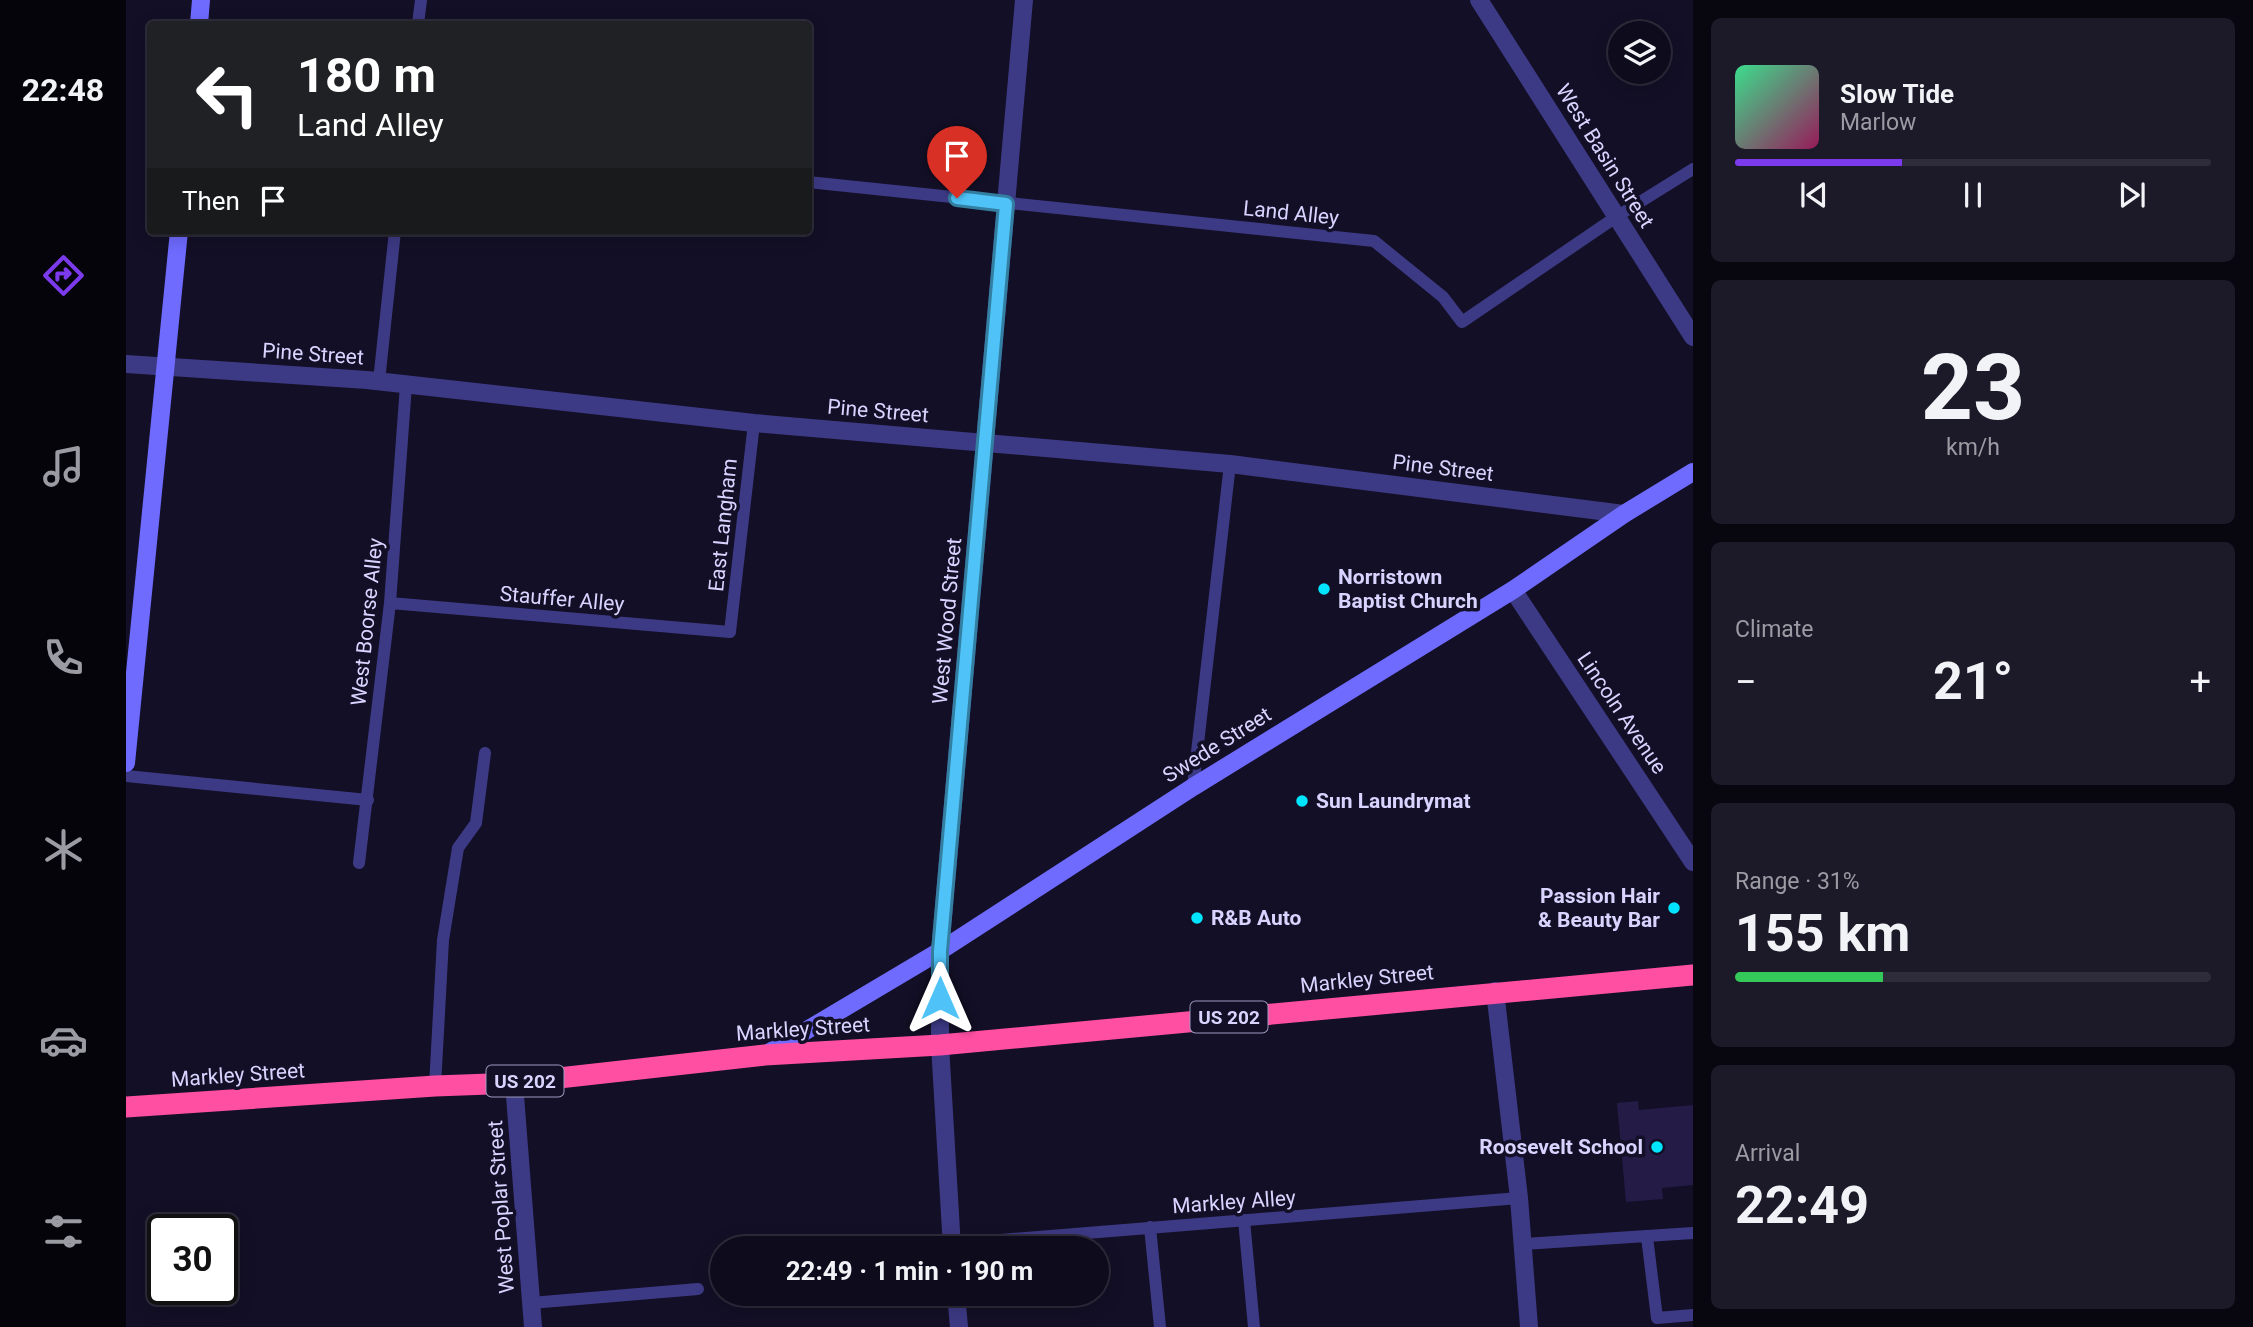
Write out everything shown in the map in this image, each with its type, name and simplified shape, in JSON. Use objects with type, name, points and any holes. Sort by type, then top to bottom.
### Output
[{"type":"highway","name":"Markley Street","points":[[126,1107],[514,1083],[765,1055],[940,1045],[1495,991],[1693,975]]},
{"type":"street","points":[[199,21],[201,0]]},
{"type":"street","name":"West Wood Street","points":[[951,1236],[940,1045],[940,951],[1024,0]]},
{"type":"street","points":[[1472,0],[1479,0]]},
{"type":"street","name":"West Basin Street","points":[[1479,0],[1693,337]]},
{"type":"street","points":[[126,763],[179,235]]},
{"type":"street","name":"Pine Street","points":[[126,364],[379,381],[754,423],[1230,464],[1625,514]]},
{"type":"street","name":"Swede Street","points":[[765,1055],[940,951],[1193,787],[1513,590],[1625,514],[1693,472]]},
{"type":"street","name":"Lincoln Avenue","points":[[1513,590],[1693,862]]},
{"type":"street","points":[[1495,991],[1520,1198],[1529,1327]]},
{"type":"street","name":"West Poplar Street","points":[[514,1083],[533,1327]]},
{"type":"street","points":[[957,1306],[959,1327]]},
{"type":"lane","points":[[418,21],[421,0]]},
{"type":"lane","name":"Land Alley","points":[[812,182],[1374,241],[1443,297],[1462,322],[1616,217],[1693,169]]},
{"type":"lane","points":[[379,381],[395,235]]},
{"type":"lane","name":"West Boorse Alley","points":[[359,863],[390,604],[406,385]]},
{"type":"lane","name":"East Langham","points":[[730,632],[754,423]]},
{"type":"lane","points":[[1193,787],[1230,464]]},
{"type":"lane","name":"Stauffer Alley","points":[[390,604],[730,632]]},
{"type":"lane","points":[[435,1086],[443,940],[458,848],[476,823],[485,753]]},
{"type":"lane","points":[[126,776],[368,800]]},
{"type":"lane","name":"Markley Alley","points":[[1056,1236],[1520,1198]]},
{"type":"lane","points":[[1244,1220],[1254,1327]]},
{"type":"lane","points":[[1150,1227],[1160,1327]]},
{"type":"lane","points":[[1523,1244],[1693,1233]]},
{"type":"lane","points":[[1647,1237],[1658,1322],[1693,1315]]},
{"type":"lane","points":[[531,1303],[698,1289]]},
{"type":"building","name":"Roosevelt School","points":[[1638,1101],[1639,1110],[1693,1105],[1693,1185],[1662,1188],[1663,1199],[1626,1202],[1617,1103]]},
{"type":"place","name":"Norristown Baptist Church","points":[[1324,589]]},
{"type":"place","name":"Sun Laundrymat","points":[[1302,801]]},
{"type":"place","name":"Passion Hair & Beauty Bar","points":[[1674,908]]},
{"type":"place","name":"R&B Auto","points":[[1197,918]]},
{"type":"place","name":"Roosevelt School","points":[[1657,1147]]},
{"type":"route","points":[[940,998],[940,951],[1006,204],[957,198]]}]
